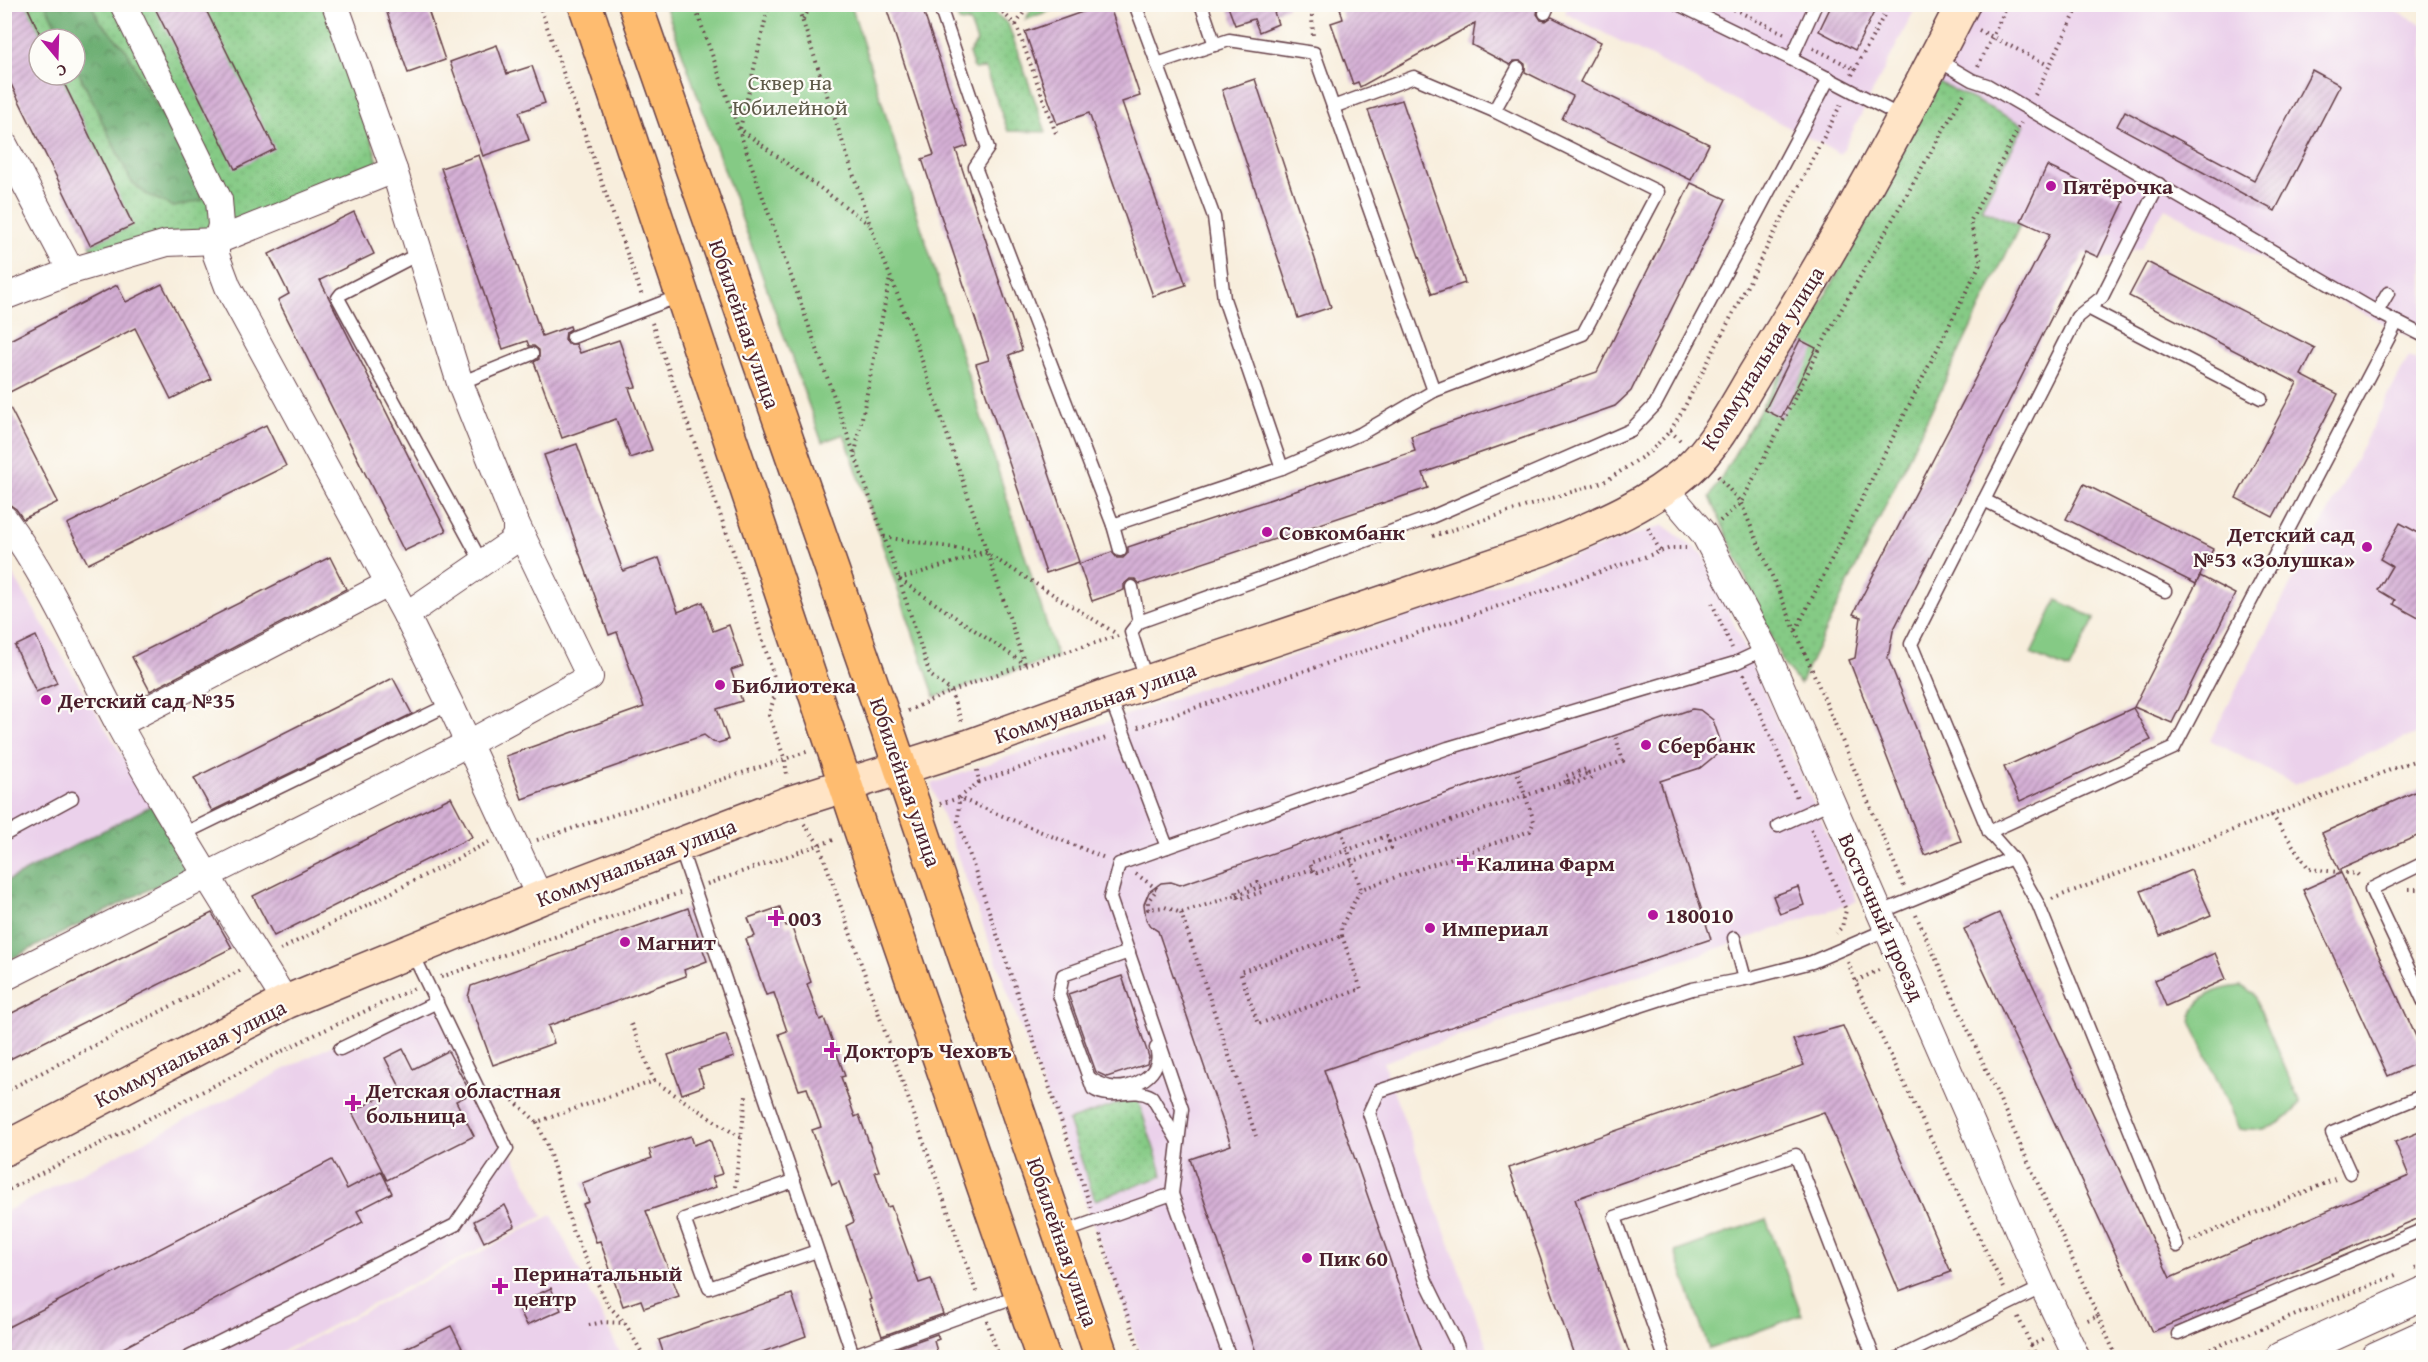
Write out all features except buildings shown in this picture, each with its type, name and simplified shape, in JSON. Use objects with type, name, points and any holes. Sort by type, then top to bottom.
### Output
[{"type":"highway","points":[[585,4],[832,742],[1043,1358]]},
{"type":"highway","name":"Юбилейная улица","points":[[635,4],[901,766],[1102,1358]]},
{"type":"main road","name":"Коммунальная улица","points":[[4,1149],[286,1002],[540,898],[789,803],[970,746],[1109,695],[1542,549],[1638,506],[1690,468],[1712,443],[1806,291],[1963,4]]},
{"type":"street","points":[[123,4],[219,200],[221,225],[216,255],[228,287],[406,615],[469,743],[540,898]]},
{"type":"street","points":[[4,978],[469,743],[590,677],[516,523],[460,384],[394,170],[335,4]]},
{"type":"street","points":[[4,144],[71,271]]},
{"type":"street","points":[[6,293],[71,271],[168,243],[217,241],[394,170]]},
{"type":"street","name":"Восточный проезд","points":[[1665,488],[1694,542],[1765,650],[1885,920],[2043,1287],[2078,1358]]},
{"type":"street","points":[[4,518],[28,550],[118,724],[181,836],[286,1002]]},
{"type":"street","points":[[406,615],[511,543],[516,535],[516,523]]},
{"type":"street","points":[[118,724],[388,584]]},
{"type":"street","points":[[2281,1358],[2413,1278]]},
{"type":"street","points":[[2376,1358],[2424,1336]]},
{"type":"lane","points":[[939,4],[988,148],[975,166],[1113,525],[1120,550]]},
{"type":"lane","points":[[1135,4],[1214,218],[1224,299],[1282,468]]},
{"type":"lane","points":[[1201,4],[1215,45]]},
{"type":"lane","points":[[1678,4],[1903,117]]},
{"type":"lane","points":[[1791,59],[1816,4]]},
{"type":"lane","points":[[1157,64],[1229,40],[1314,53],[1434,391]]},
{"type":"lane","points":[[1935,58],[1972,80],[1987,85],[2377,312],[2424,336]]},
{"type":"lane","points":[[1494,111],[1518,68]]},
{"type":"lane","points":[[1113,525],[1282,468],[1362,432],[1434,391],[1584,334],[1658,192],[1494,111],[1414,77],[1333,107]]},
{"type":"lane","points":[[1148,683],[1131,632],[1139,622],[1429,518],[1631,430],[1655,405],[1829,78]]},
{"type":"lane","points":[[2159,184],[2102,297],[2077,317],[1911,644],[1989,832],[2012,858],[2038,904],[2177,1246]]},
{"type":"lane","points":[[420,253],[341,294],[339,298],[482,563]]},
{"type":"lane","points":[[2377,312],[2388,293]]},
{"type":"lane","points":[[573,337],[683,294]]},
{"type":"lane","points":[[2088,308],[2261,398]]},
{"type":"lane","points":[[1989,832],[2174,748],[2397,322]]},
{"type":"lane","points":[[460,384],[532,354]]},
{"type":"lane","points":[[1984,500],[2166,591]]},
{"type":"lane","points":[[1132,587],[1139,622]]},
{"type":"lane","points":[[1230,1358],[1173,1194],[1182,1109],[1126,953],[1110,898],[1119,864],[1448,748],[1738,662],[1765,650]]},
{"type":"lane","points":[[1109,695],[1167,848]]},
{"type":"lane","points":[[181,836],[450,704]]},
{"type":"lane","points":[[4,835],[72,798]]},
{"type":"lane","points":[[1778,826],[1831,802]]},
{"type":"lane","points":[[679,844],[794,1181],[851,1357],[1022,1294]]},
{"type":"lane","points":[[1462,1358],[1426,1281],[1368,1113],[1380,1091],[1692,988],[1745,979],[1812,962],[1842,950],[1910,900],[2012,858]]},
{"type":"lane","points":[[2424,862],[2371,889],[2424,1002]]},
{"type":"lane","points":[[1734,938],[1745,979]]},
{"type":"lane","points":[[187,1358],[455,1225],[507,1149],[412,952]]},
{"type":"lane","points":[[1088,1077],[1113,1088],[1132,1085],[1149,1076],[1157,1068],[1159,1056],[1130,974],[1126,953]]},
{"type":"lane","points":[[1126,953],[1063,975],[1059,995],[1093,1089],[1098,1093],[1120,1095],[1134,1091],[1145,1092],[1152,1097],[1178,1141]]},
{"type":"lane","points":[[340,1049],[436,1002]]},
{"type":"lane","points":[[2350,1173],[2332,1133],[2424,1095]]},
{"type":"lane","points":[[1665,1358],[1615,1217],[1796,1155],[1874,1358]]},
{"type":"lane","points":[[794,1181],[684,1219],[709,1288],[817,1251]]},
{"type":"lane","points":[[1060,1233],[1173,1194]]},
{"type":"lane","points":[[2178,1334],[2424,1229]]},
{"type":"lane","points":[[1898,1358],[2043,1287]]},
{"type":"path","points":[[539,4],[750,599],[777,687],[769,715],[785,760],[789,803],[819,844],[999,1358]]},
{"type":"path","points":[[694,4],[900,579],[930,675],[950,690],[970,746],[979,782]]},
{"type":"path","points":[[740,129],[769,4]]},
{"type":"path","points":[[797,4],[870,225],[913,334],[1025,664]]},
{"type":"path","points":[[803,19],[813,4]]},
{"type":"path","points":[[994,4],[1016,25],[1057,136]]},
{"type":"path","points":[[1016,25],[1029,4]]},
{"type":"path","points":[[1308,4],[1312,16],[1314,53]]},
{"type":"path","points":[[1425,538],[1605,481],[1651,451],[1670,431],[1841,108],[1846,87],[1890,4]]},
{"type":"path","points":[[1085,1191],[958,820],[959,798],[979,782],[1694,542],[1741,503],[1828,333],[1972,80],[2007,4]]},
{"type":"path","points":[[1795,631],[1981,262],[1970,222],[2080,4]]},
{"type":"path","points":[[1992,36],[2048,65]]},
{"type":"path","points":[[740,129],[870,225]]},
{"type":"path","points":[[855,454],[890,277]]},
{"type":"path","points":[[1741,503],[1910,900],[2117,1358]]},
{"type":"path","points":[[884,537],[986,553],[1120,636],[1025,664],[950,690],[885,722]]},
{"type":"path","points":[[1689,555],[1694,542]]},
{"type":"path","points":[[900,579],[986,553]]},
{"type":"path","points":[[900,579],[1025,664]]},
{"type":"path","points":[[1712,601],[1846,910],[1842,927],[1836,933],[1859,991],[2037,1358]]},
{"type":"path","points":[[1588,773],[1623,761],[1615,735]]},
{"type":"path","points":[[4,1092],[492,841],[517,847],[785,760],[832,742]]},
{"type":"path","points":[[2038,904],[2424,757]]},
{"type":"path","points":[[1342,936],[1240,972],[1258,1024],[1361,989],[1342,936],[1341,927],[1361,889],[1530,831],[1534,821],[1516,769]]},
{"type":"path","points":[[1586,769],[1590,778],[1569,785],[1568,781],[1566,776],[1586,769]]},
{"type":"path","points":[[1389,842],[1568,781]]},
{"type":"path","points":[[2272,815],[2309,869],[2357,874],[2371,889]]},
{"type":"path","points":[[1341,830],[1361,889]]},
{"type":"path","points":[[1387,836],[1389,842],[1391,848],[1314,874],[1310,863],[1387,836]]},
{"type":"path","points":[[1261,889],[1258,882],[1236,891],[1237,895],[1261,889],[1312,869]]},
{"type":"path","points":[[1181,914],[1256,1136]]},
{"type":"path","points":[[4,1192],[312,1036],[427,982]]},
{"type":"path","points":[[631,1024],[654,1081],[741,1138]]},
{"type":"path","points":[[733,1202],[751,1057]]},
{"type":"path","points":[[537,1122],[654,1081]]},
{"type":"path","points":[[500,1088],[537,1122],[547,1145],[574,1234],[608,1305],[625,1323],[645,1358]]},
{"type":"path","points":[[2177,1246],[2350,1173]]},
{"type":"path","points":[[1098,1227],[1142,1358]]},
{"type":"path","points":[[2188,1358],[2413,1278],[2424,1264]]},
{"type":"path","points":[[2026,1358],[2031,1345],[2098,1316]]},
{"type":"path","points":[[590,1325],[603,1322],[625,1323]]},
{"type":"shaded area","points":[[1569,4],[1917,5],[1841,154],[1565,13]]},
{"type":"shaded area","points":[[1976,5],[2382,5],[2423,25],[2423,344],[2165,208],[2141,248],[2101,260],[1980,210],[2023,125],[1936,81]]},
{"type":"shaded area","name":"Детский сад №53 «Золушка»","points":[[2409,356],[2423,364],[2423,731],[2294,784],[2210,740]]},
{"type":"shaded area","points":[[1663,525],[1703,554],[1857,901],[1383,1062],[1491,1357],[1142,1357],[931,784]]},
{"type":"shaded area","name":"Детский сад №35","points":[[4,560],[152,805],[5,882],[4,882]]},
{"type":"shaded area","name":"Детская областная больница","points":[[433,994],[543,1216],[271,1357],[5,1358],[5,1212]]},
{"type":"shaded area","name":"Перинатальный центр","points":[[552,1215],[622,1357],[275,1358]]},
{"type":"green space","points":[[1035,4],[1065,4],[1065,5],[1025,20]]},
{"type":"green space","points":[[26,5],[332,5],[379,165],[209,233],[94,252],[90,245],[132,225],[66,87],[87,87],[87,27],[36,27]]},
{"type":"green space","points":[[46,5],[92,5],[98,19],[127,51],[141,80],[183,150],[203,200],[174,207],[146,194],[131,181],[86,87],[87,27],[56,27]]},
{"type":"green space","name":"Сквер на Юбилейной","points":[[665,5],[851,5],[1057,657],[935,697],[844,434],[822,442]]},
{"type":"green space","points":[[953,5],[985,5],[1008,24],[1046,132],[1008,131],[985,68],[974,69],[969,53],[977,42],[970,23],[959,21]]},
{"type":"green space","points":[[1936,81],[2024,125],[1981,209],[2020,225],[1800,684],[1784,665],[1710,497],[1861,233]]},
{"type":"green space","points":[[2057,600],[2095,618],[2069,670],[2031,654]]},
{"type":"green space","points":[[152,805],[190,869],[5,962],[5,882]]},
{"type":"green space","points":[[2241,986],[2253,993],[2300,1103],[2281,1122],[2258,1130],[2239,1129],[2191,1021],[2198,1005],[2209,994]]},
{"type":"green space","points":[[1137,1097],[1163,1176],[1095,1200],[1068,1121]]},
{"type":"green space","points":[[1766,1219],[1802,1315],[1709,1349],[1675,1252]]},
{"type":"place","name":"Пятёрочка","points":[[2051,186]]},
{"type":"place","name":"Совкомбанк","points":[[1267,532]]},
{"type":"place","name":"Детский сад №53 «Золушка»","points":[[2367,547]]},
{"type":"place","name":"Библиотека","points":[[720,685]]},
{"type":"place","name":"Детский сад №35","points":[[46,700]]},
{"type":"place","name":"Сбербанк","points":[[1646,745]]},
{"type":"place","name":"Калина Фарм","points":[[1465,863]]},
{"type":"place","name":"180010","points":[[1653,915]]},
{"type":"place","name":"003","points":[[776,918]]},
{"type":"place","name":"Империал","points":[[1430,928]]},
{"type":"place","name":"Магнит","points":[[625,942]]},
{"type":"place","name":"Докторъ Чеховъ","points":[[832,1050]]},
{"type":"place","name":"Детская областная больница","points":[[353,1103]]},
{"type":"place","name":"Пик 60","points":[[1307,1258]]},
{"type":"place","name":"Перинатальный центр","points":[[500,1286]]}]
